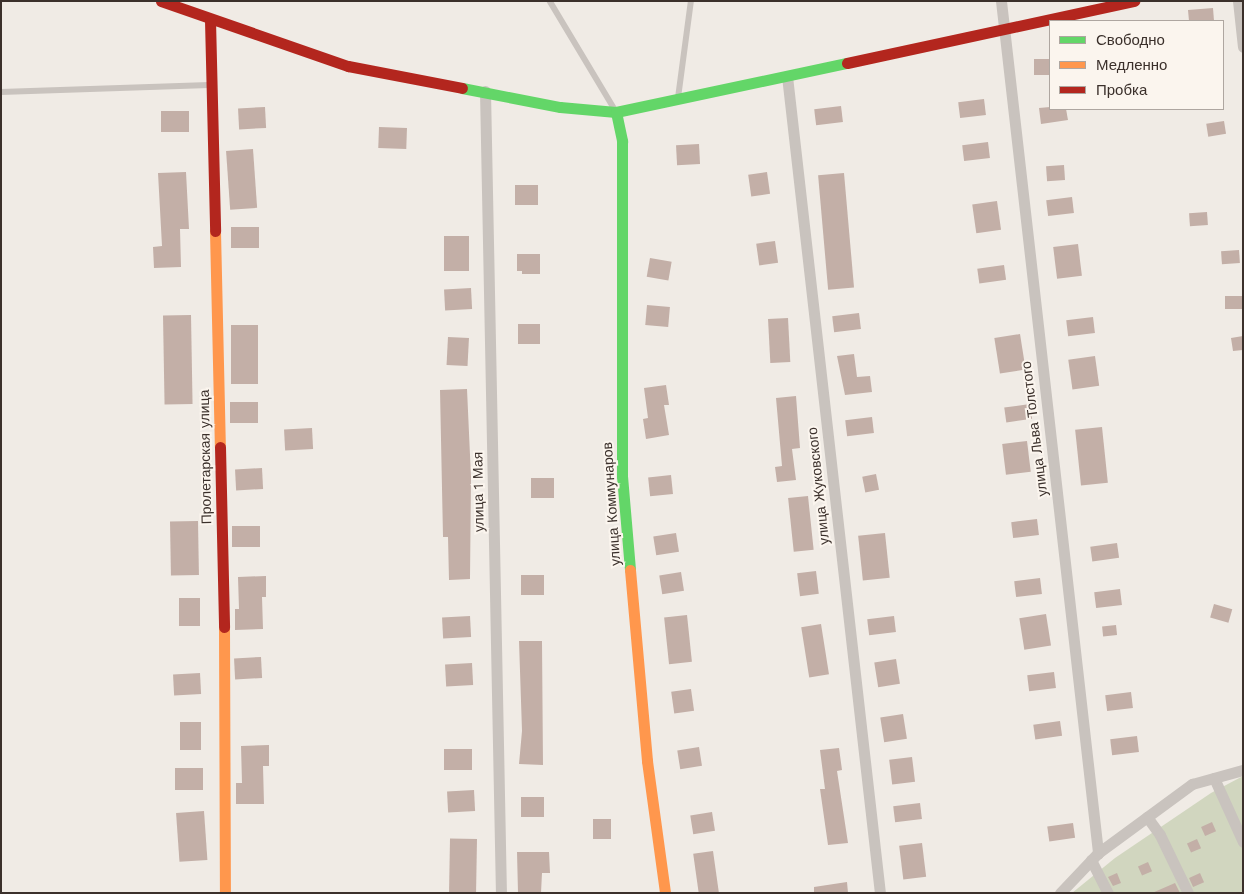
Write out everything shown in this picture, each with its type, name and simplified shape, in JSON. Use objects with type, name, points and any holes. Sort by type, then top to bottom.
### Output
[{"type":"main road","points":[[162,1],[210,20],[348,66],[560,107],[616,112],[1134,1]]},
{"type":"main road","name":"Пролетарская улица","points":[[210,20],[224,625],[225,893]]},
{"type":"main road","name":"улица Коммунаров","points":[[616,112],[622,141],[622,476],[647,761],[665,893]]},
{"type":"street","name":"улица Льва Толстого","points":[[1001,1],[1094,857]]},
{"type":"street","points":[[1238,1],[1243,47]]},
{"type":"street","name":"улица Жуковского","points":[[787,76],[880,893]]},
{"type":"street","name":"улица 1 Мая","points":[[485,91],[501,893]]},
{"type":"street","points":[[1060,893],[1094,857],[1192,784],[1243,770]]},
{"type":"street","points":[[1214,778],[1243,842]]},
{"type":"street","points":[[1147,817],[1160,835],[1188,893]]},
{"type":"street","points":[[1094,857],[1108,893]]},
{"type":"lane","points":[[550,1],[616,112]]},
{"type":"lane","points":[[677,100],[691,1]]},
{"type":"lane","points":[[1,92],[193,88],[211,85]]},
{"type":"green space","points":[[1243,776],[1243,893],[1072,893],[1115,858],[1211,793]]},
{"type":"building","points":[[1213,8],[1214,20],[1189,20],[1188,10]]},
{"type":"building","points":[[1034,59],[1049,59],[1049,75],[1034,75]]},
{"type":"building","points":[[984,99],[986,115],[960,118],[958,102]]},
{"type":"building","points":[[841,106],[843,122],[816,125],[814,109]]},
{"type":"building","points":[[265,107],[266,128],[239,129],[238,108]]},
{"type":"building","points":[[1049,107],[1049,110],[1066,110],[1068,120],[1041,124],[1039,108]]},
{"type":"building","points":[[161,111],[189,111],[189,132],[161,132]]},
{"type":"building","points":[[1224,121],[1226,134],[1208,137],[1206,124]]},
{"type":"building","points":[[379,127],[407,128],[406,149],[378,148]]},
{"type":"building","points":[[988,142],[990,158],[964,161],[962,145]]},
{"type":"building","points":[[699,144],[700,164],[677,165],[676,145]]},
{"type":"building","points":[[253,149],[257,208],[230,210],[226,151]]},
{"type":"building","points":[[1064,165],[1065,180],[1047,181],[1046,166]]},
{"type":"building","points":[[186,172],[189,229],[180,229],[181,267],[154,268],[153,247],[162,246],[158,173]]},
{"type":"building","points":[[767,172],[770,194],[751,196],[748,175]]},
{"type":"building","points":[[844,173],[854,288],[828,290],[818,175]]},
{"type":"building","points":[[515,185],[538,185],[538,205],[515,205]]},
{"type":"building","points":[[1072,197],[1074,213],[1048,216],[1046,200]]},
{"type":"building","points":[[997,201],[1001,230],[976,233],[972,204]]},
{"type":"building","points":[[1207,212],[1208,225],[1190,226],[1189,213]]},
{"type":"building","points":[[231,227],[259,227],[259,248],[231,248]]},
{"type":"building","points":[[444,236],[469,236],[469,271],[444,271]]},
{"type":"building","points":[[775,241],[778,263],[759,265],[756,244]]},
{"type":"building","points":[[1078,244],[1082,276],[1057,279],[1053,247]]},
{"type":"building","points":[[1239,250],[1240,263],[1222,264],[1221,251]]},
{"type":"building","points":[[517,254],[540,254],[540,274],[522,274],[522,271],[517,271]]},
{"type":"building","points":[[650,258],[672,262],[668,281],[647,277]]},
{"type":"building","points":[[1004,265],[1006,280],[979,284],[977,269]]},
{"type":"building","points":[[471,288],[472,309],[445,310],[444,289]]},
{"type":"building","points":[[1225,296],[1243,296],[1243,309],[1225,309]]},
{"type":"building","points":[[647,305],[670,307],[668,327],[645,325]]},
{"type":"building","points":[[859,313],[861,329],[834,332],[832,316]]},
{"type":"building","points":[[163,315],[191,315],[193,404],[165,404]]},
{"type":"building","points":[[1093,317],[1095,333],[1068,336],[1066,320]]},
{"type":"building","points":[[788,318],[790,362],[770,363],[768,319]]},
{"type":"building","points":[[518,324],[540,324],[540,344],[518,344]]},
{"type":"building","points":[[231,325],[258,325],[258,384],[231,384]]},
{"type":"building","points":[[1020,334],[1026,370],[1000,374],[994,338]]},
{"type":"building","points":[[1243,336],[1243,350],[1233,351],[1231,338]]},
{"type":"building","points":[[448,337],[469,338],[468,366],[447,365]]},
{"type":"building","points":[[854,354],[857,377],[870,376],[872,392],[845,395],[837,356]]},
{"type":"building","points":[[1095,356],[1099,386],[1072,389],[1068,360]]},
{"type":"building","points":[[666,385],[669,405],[664,405],[669,435],[646,439],[643,419],[648,418],[644,388]]},
{"type":"building","points":[[467,389],[471,477],[470,579],[449,580],[448,537],[443,537],[440,390]]},
{"type":"building","points":[[796,396],[800,448],[792,449],[796,480],[777,482],[775,467],[782,466],[776,398]]},
{"type":"building","points":[[230,402],[258,402],[258,423],[230,423]]},
{"type":"building","points":[[1030,404],[1032,419],[1006,422],[1004,408]]},
{"type":"building","points":[[872,417],[874,433],[847,436],[845,420]]},
{"type":"building","points":[[1102,427],[1108,483],[1081,486],[1075,430]]},
{"type":"building","points":[[312,428],[313,449],[285,450],[284,429]]},
{"type":"building","points":[[1027,441],[1031,472],[1006,475],[1002,444]]},
{"type":"building","points":[[262,468],[263,489],[236,490],[235,469]]},
{"type":"building","points":[[876,474],[879,490],[865,492],[862,477]]},
{"type":"building","points":[[671,475],[673,494],[650,496],[648,477]]},
{"type":"building","points":[[531,478],[554,478],[554,498],[531,498]]},
{"type":"building","points":[[808,496],[814,550],[794,552],[788,498]]},
{"type":"building","points":[[1037,519],[1039,535],[1013,538],[1011,522]]},
{"type":"building","points":[[170,521],[198,521],[199,575],[171,575]]},
{"type":"building","points":[[232,526],[260,526],[260,547],[232,547]]},
{"type":"building","points":[[676,533],[679,552],[656,555],[653,537]]},
{"type":"building","points":[[885,533],[890,578],[863,581],[858,536]]},
{"type":"building","points":[[1117,543],[1119,558],[1092,562],[1090,547]]},
{"type":"building","points":[[816,571],[819,594],[800,596],[797,573]]},
{"type":"building","points":[[681,572],[684,591],[662,594],[659,575]]},
{"type":"building","points":[[521,575],[544,575],[544,595],[521,595]]},
{"type":"building","points":[[266,576],[266,597],[262,597],[263,629],[235,630],[235,609],[239,609],[238,577]]},
{"type":"building","points":[[1040,578],[1042,594],[1016,597],[1014,581]]},
{"type":"building","points":[[1120,589],[1122,605],[1096,608],[1094,592]]},
{"type":"building","points":[[179,598],[200,598],[200,626],[179,626]]},
{"type":"building","points":[[1214,604],[1232,609],[1228,623],[1210,617]]},
{"type":"building","points":[[1046,614],[1051,646],[1024,650],[1019,618]]},
{"type":"building","points":[[687,615],[692,662],[669,664],[664,617]]},
{"type":"building","points":[[470,616],[471,637],[443,638],[442,617]]},
{"type":"building","points":[[894,616],[896,632],[869,635],[867,619]]},
{"type":"building","points":[[821,624],[829,674],[809,678],[801,627]]},
{"type":"building","points":[[1116,625],[1117,635],[1103,636],[1102,626]]},
{"type":"building","points":[[519,641],[542,641],[543,765],[519,764],[522,731]]},
{"type":"building","points":[[261,657],[262,678],[235,679],[234,658]]},
{"type":"building","points":[[896,659],[900,684],[878,687],[874,662]]},
{"type":"building","points":[[472,663],[473,685],[446,686],[445,664]]},
{"type":"building","points":[[1054,672],[1056,688],[1029,691],[1027,675]]},
{"type":"building","points":[[200,673],[201,694],[174,695],[173,674]]},
{"type":"building","points":[[691,689],[694,711],[674,714],[671,692]]},
{"type":"building","points":[[1131,692],[1133,708],[1107,711],[1105,695]]},
{"type":"building","points":[[903,714],[907,739],[884,742],[880,718]]},
{"type":"building","points":[[1060,721],[1062,736],[1035,740],[1033,725]]},
{"type":"building","points":[[180,722],[201,722],[201,750],[180,750]]},
{"type":"building","points":[[1137,736],[1139,752],[1112,755],[1110,739]]},
{"type":"building","points":[[269,745],[269,766],[263,766],[264,804],[236,804],[236,783],[242,783],[241,746]]},
{"type":"building","points":[[699,747],[702,766],[680,769],[677,750]]},
{"type":"building","points":[[839,748],[842,770],[837,771],[848,843],[828,845],[820,789],[825,789],[820,750]]},
{"type":"building","points":[[444,749],[472,749],[472,770],[444,770]]},
{"type":"building","points":[[912,757],[915,782],[892,785],[889,760]]},
{"type":"building","points":[[175,768],[203,768],[203,790],[175,790]]},
{"type":"building","points":[[474,790],[475,811],[448,812],[447,791]]},
{"type":"building","points":[[521,797],[544,797],[544,817],[521,817]]},
{"type":"building","points":[[920,803],[922,819],[895,822],[893,806]]},
{"type":"building","points":[[204,811],[207,860],[179,862],[176,813]]},
{"type":"building","points":[[712,812],[715,831],[693,834],[690,815]]},
{"type":"building","points":[[593,819],[611,819],[611,839],[593,839]]},
{"type":"building","points":[[1212,822],[1216,831],[1205,836],[1201,827]]},
{"type":"building","points":[[1073,823],[1075,838],[1049,841],[1047,827]]},
{"type":"building","points":[[450,839],[477,839],[476,893],[449,893]]},
{"type":"building","points":[[1197,839],[1201,848],[1191,853],[1187,843]]},
{"type":"building","points":[[922,843],[926,877],[903,880],[899,846]]},
{"type":"building","points":[[713,851],[719,893],[699,893],[693,854]]},
{"type":"building","points":[[517,852],[549,852],[550,873],[542,873],[541,893],[518,893]]},
{"type":"building","points":[[1148,862],[1152,871],[1142,876],[1138,866]]},
{"type":"building","points":[[1117,873],[1121,883],[1113,886],[1108,877]]},
{"type":"building","points":[[1200,873],[1204,882],[1193,887],[1189,878]]},
{"type":"building","points":[[847,882],[848,893],[814,893],[814,887]]},
{"type":"building","points":[[1175,883],[1180,893],[1152,893]]},
{"type":"traffic: fast","points":[[462,88],[560,107],[616,112],[847,63]]},
{"type":"traffic: fast","points":[[616,112],[622,141],[622,476],[630,570]]},
{"type":"traffic: slow","points":[[215,231],[220,447]]},
{"type":"traffic: slow","points":[[630,570],[647,761],[665,893]]},
{"type":"traffic: slow","points":[[224,627],[225,893]]},
{"type":"traffic: jam","points":[[161,1],[348,66],[462,88]]},
{"type":"traffic: jam","points":[[847,63],[1134,1]]},
{"type":"traffic: jam","points":[[210,20],[215,231]]},
{"type":"traffic: jam","points":[[220,447],[224,627]]}]
